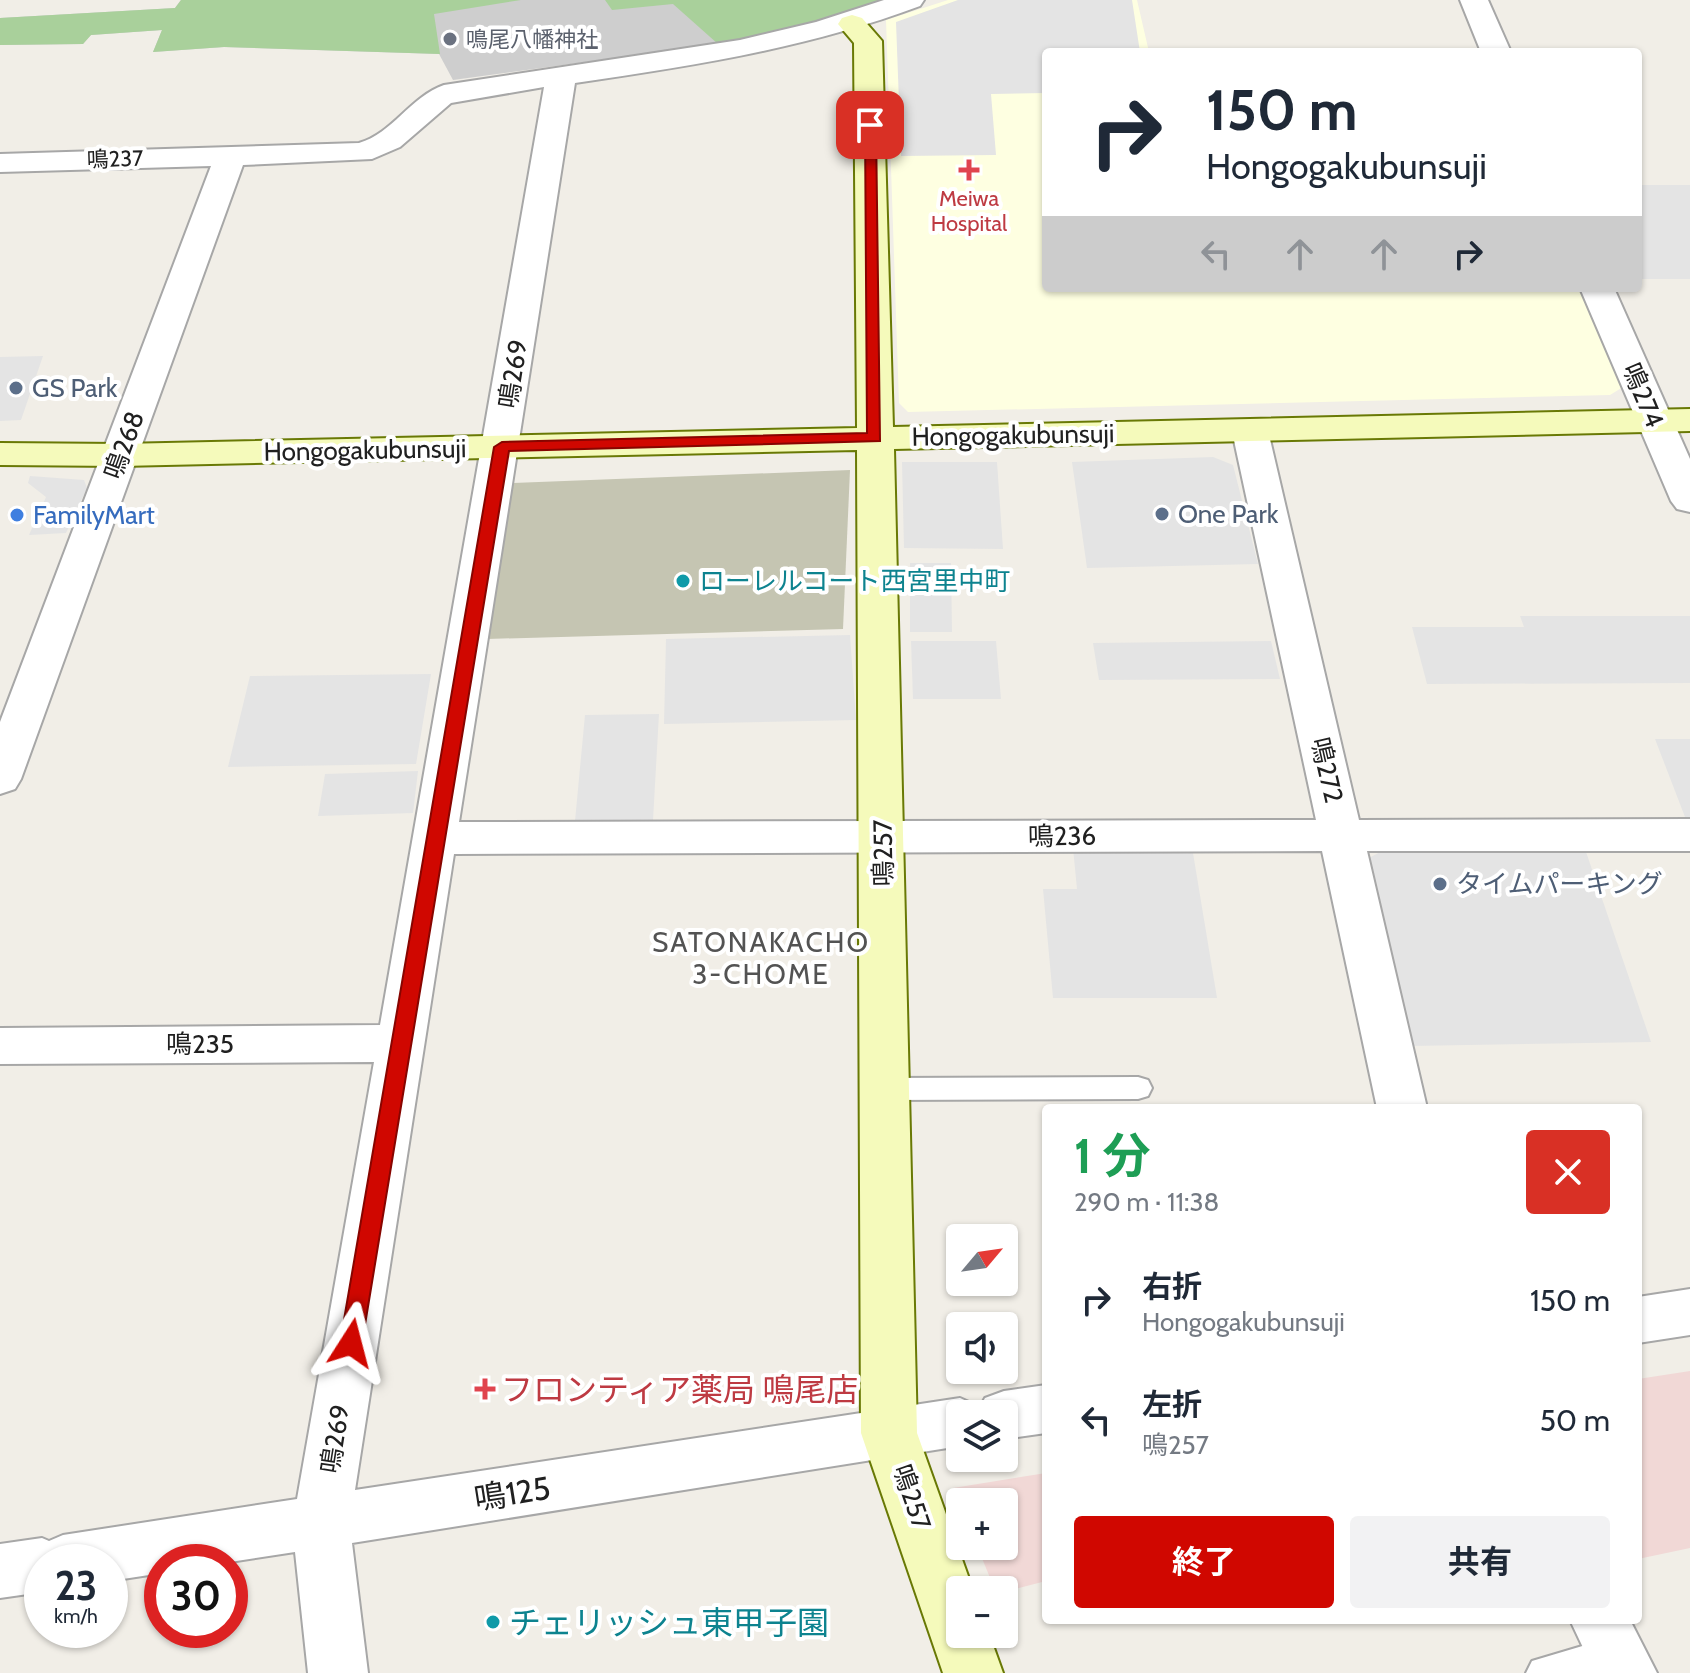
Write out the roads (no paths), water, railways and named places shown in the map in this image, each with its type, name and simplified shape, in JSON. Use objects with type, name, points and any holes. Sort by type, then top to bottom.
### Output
[{"type":"street","name":"鳴237","points":[[0,163],[361,152],[383,148],[434,97],[494,84],[737,49],[852,24],[910,0]]},
{"type":"street","points":[[1474,0],[1494,48]]},
{"type":"street","name":"鳴257","points":[[852,24],[868,41],[883,838],[889,1433],[973,1673]]},
{"type":"street","name":"鳴269","points":[[338,1673],[325,1582],[321,1524],[502,447],[561,76]]},
{"type":"street","name":"鳴268","points":[[0,779],[231,154]]},
{"type":"street","name":"鳴274","points":[[1599,292],[1690,501]]},
{"type":"street","name":"Hongogakubunsuji","points":[[0,454],[121,455],[1690,420]]},
{"type":"street","name":"鳴272","points":[[1250,431],[1401,1104]]},
{"type":"street","name":"鳴236","points":[[434,838],[1690,835]]},
{"type":"street","name":"鳴235","points":[[0,1046],[400,1043]]},
{"type":"street","points":[[1642,1319],[1690,1312]]},
{"type":"street","points":[[1018,1413],[1042,1410]]},
{"type":"street","name":"鳴125","points":[[128,1552],[946,1424]]},
{"type":"street","points":[[0,1571],[24,1568]]},
{"type":"lane","points":[[886,1089],[1138,1088]]},
{"type":"lane","points":[[1544,1673],[1614,1649]]},
{"type":"place","name":"鳴尾八幡神社","points":[[450,39]]},
{"type":"place","name":"Meiwa Hospital","points":[[969,170]]},
{"type":"place","name":"GS Park","points":[[16,388]]},
{"type":"place","name":"One Park","points":[[1162,514]]},
{"type":"place","name":"FamilyMart","points":[[17,515]]},
{"type":"place","name":"ローレルコート西宮里中町","points":[[683,581]]},
{"type":"place","name":"タイムパーキング","points":[[1440,884]]},
{"type":"place","name":"フロンティア薬局 鳴尾店","points":[[485,1389]]},
{"type":"place","name":"チェリッシュ東甲子園","points":[[493,1622]]},
{"type":"district","name":"SATONAKACHO 3-CHOME","points":[[761,958]]}]
